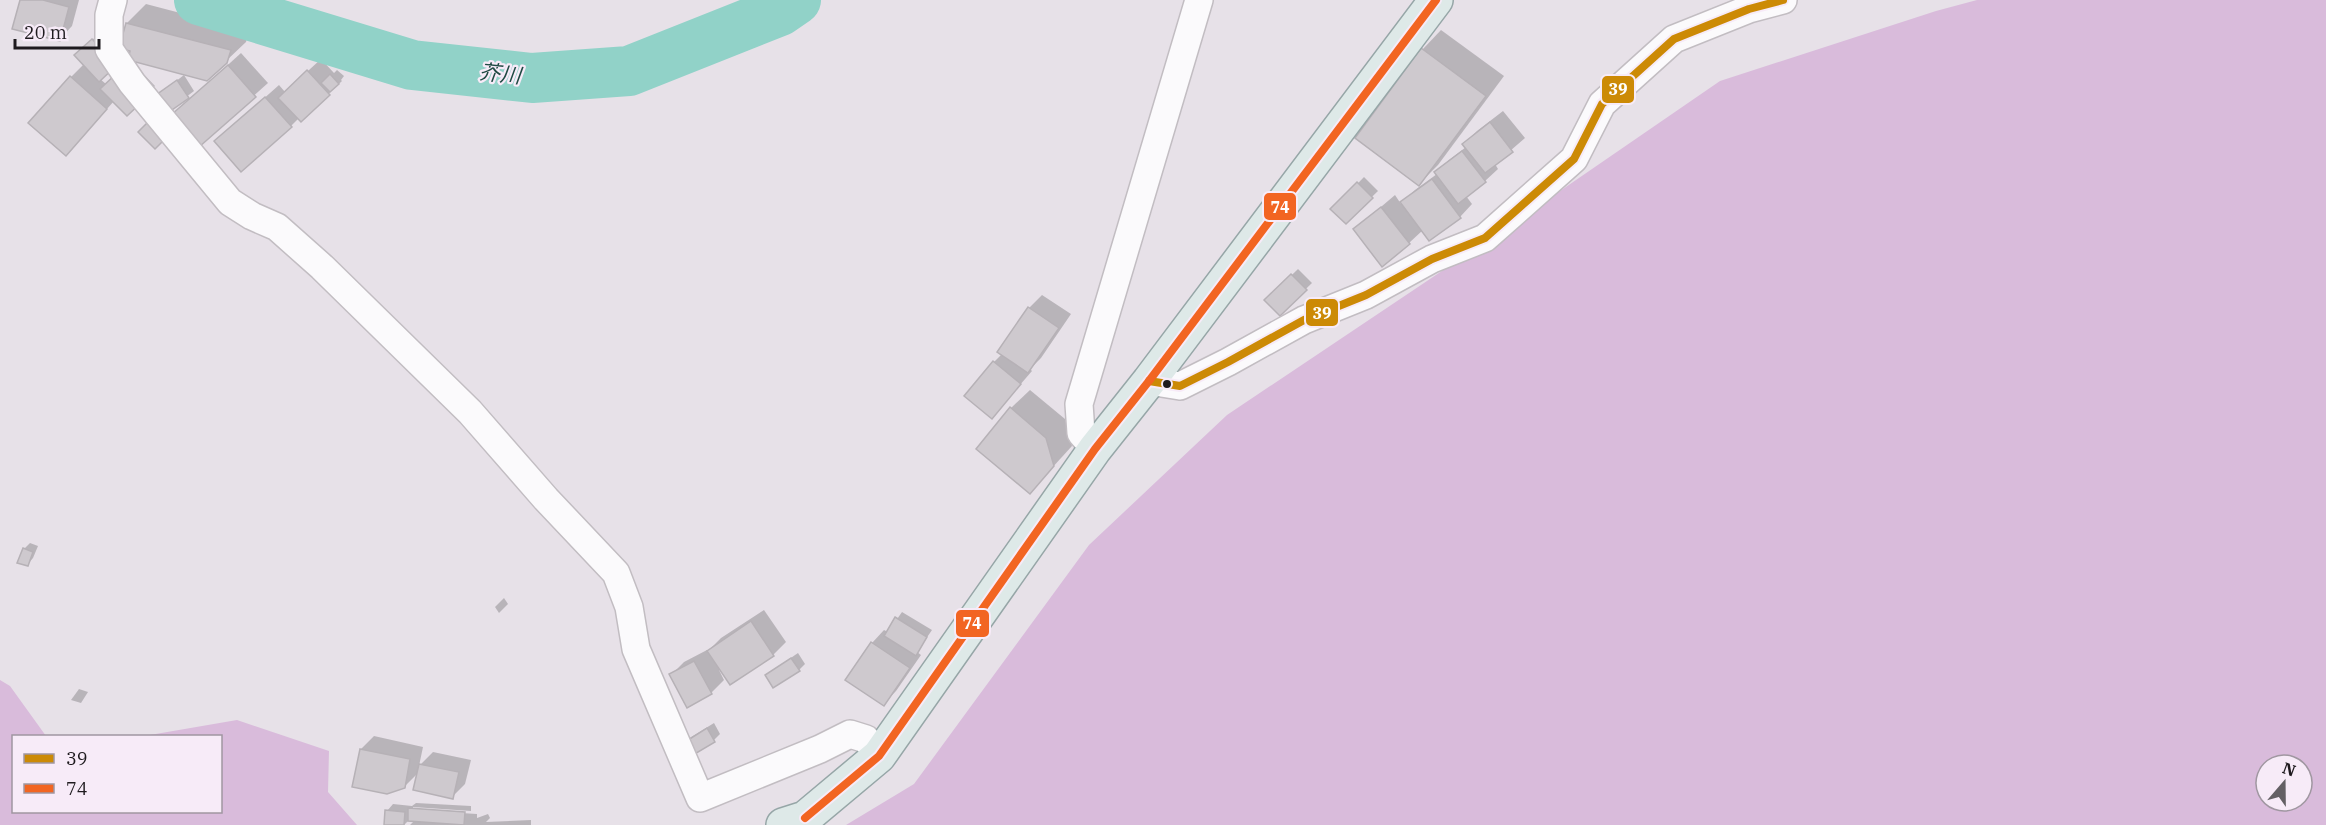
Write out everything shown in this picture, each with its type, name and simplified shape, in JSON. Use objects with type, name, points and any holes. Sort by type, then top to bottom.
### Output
[{"type":"main road","points":[[783,825],[805,818],[879,756],[1095,449],[1149,381],[1436,0]]},
{"type":"street","points":[[1095,449],[1081,433],[1078,404],[1199,0]]},
{"type":"street","points":[[1149,381],[1180,386],[1304,320],[1366,295],[1432,259],[1485,238],[1574,159],[1602,104],[1674,39],[1749,9],[1783,0]]},
{"type":"street","points":[[111,7],[109,49],[132,83],[230,202],[252,216],[277,227],[322,267],[470,412],[546,499],[616,573],[629,607],[636,649],[700,798],[820,749],[850,734],[866,739],[879,756]]},
{"type":"shaded area","points":[[1977,0],[2326,0],[2326,825],[846,825],[914,784],[1089,545],[1227,415],[1720,81],[1936,11]]},
{"type":"shaded area","points":[[0,680],[10,686],[45,735],[12,735],[12,813],[222,813],[222,735],[150,735],[237,720],[329,751],[328,792],[357,825],[0,825]]},
{"type":"building","points":[[20,0],[43,0],[69,7],[60,41],[12,29]]},
{"type":"building","points":[[126,23],[231,50],[227,63],[207,81],[128,60],[130,51],[119,48]]},
{"type":"building","points":[[92,39],[117,65],[99,82],[74,55]]},
{"type":"building","points":[[1421,48],[1486,96],[1419,186],[1355,138]]},
{"type":"building","points":[[228,65],[256,97],[199,147],[171,115]]},
{"type":"building","points":[[307,70],[330,95],[301,122],[278,98]]},
{"type":"building","points":[[117,73],[144,100],[127,116],[100,89]]},
{"type":"building","points":[[330,74],[339,84],[330,92],[321,83]]},
{"type":"building","points":[[70,76],[107,109],[66,156],[28,123]]},
{"type":"building","points":[[177,80],[189,98],[169,112],[156,95]]},
{"type":"building","points":[[265,97],[292,127],[241,172],[214,141]]},
{"type":"building","points":[[154,116],[171,133],[155,149],[138,132]]},
{"type":"building","points":[[1490,122],[1513,152],[1485,173],[1462,144]]},
{"type":"building","points":[[1462,151],[1486,182],[1458,204],[1434,172]]},
{"type":"building","points":[[1432,179],[1461,218],[1429,241],[1400,202]]},
{"type":"building","points":[[1357,182],[1373,198],[1346,224],[1330,209]]},
{"type":"building","points":[[1381,207],[1410,244],[1382,267],[1353,229]]},
{"type":"building","points":[[1291,274],[1307,290],[1280,316],[1264,300]]},
{"type":"building","points":[[1028,307],[1059,328],[1028,373],[997,352]]},
{"type":"building","points":[[993,361],[1021,384],[992,419],[964,396]]},
{"type":"building","points":[[1010,407],[1046,438],[1054,466],[1030,494],[976,449]]},
{"type":"building","points":[[23,548],[33,552],[28,566],[17,563]]},
{"type":"building","points":[[895,617],[927,637],[916,656],[884,636]]},
{"type":"building","points":[[751,621],[774,656],[730,685],[707,651]]},
{"type":"building","points":[[871,642],[910,668],[884,706],[845,680]]},
{"type":"building","points":[[791,658],[800,671],[773,688],[765,675]]},
{"type":"building","points":[[694,661],[712,694],[687,708],[669,674]]},
{"type":"building","points":[[707,728],[715,742],[688,758],[680,745]]},
{"type":"building","points":[[360,749],[410,759],[405,788],[387,794],[352,787]]},
{"type":"building","points":[[419,764],[459,772],[453,799],[413,790]]},
{"type":"building","points":[[408,808],[465,812],[464,825],[408,821]]},
{"type":"building","points":[[385,810],[405,812],[404,825],[384,825]]},
{"type":"waterway","name":"芥川","points":[[199,0],[412,65],[532,78],[629,71],[780,11],[796,0]]},
{"type":"transit line","name":"74","points":[[805,818],[879,756],[1095,449],[1149,381],[1436,0]]},
{"type":"transit line","name":"39","points":[[1149,381],[1180,386],[1304,320],[1366,295],[1432,259],[1485,238],[1574,159],[1602,104],[1674,39],[1749,9],[1783,0]]}]
